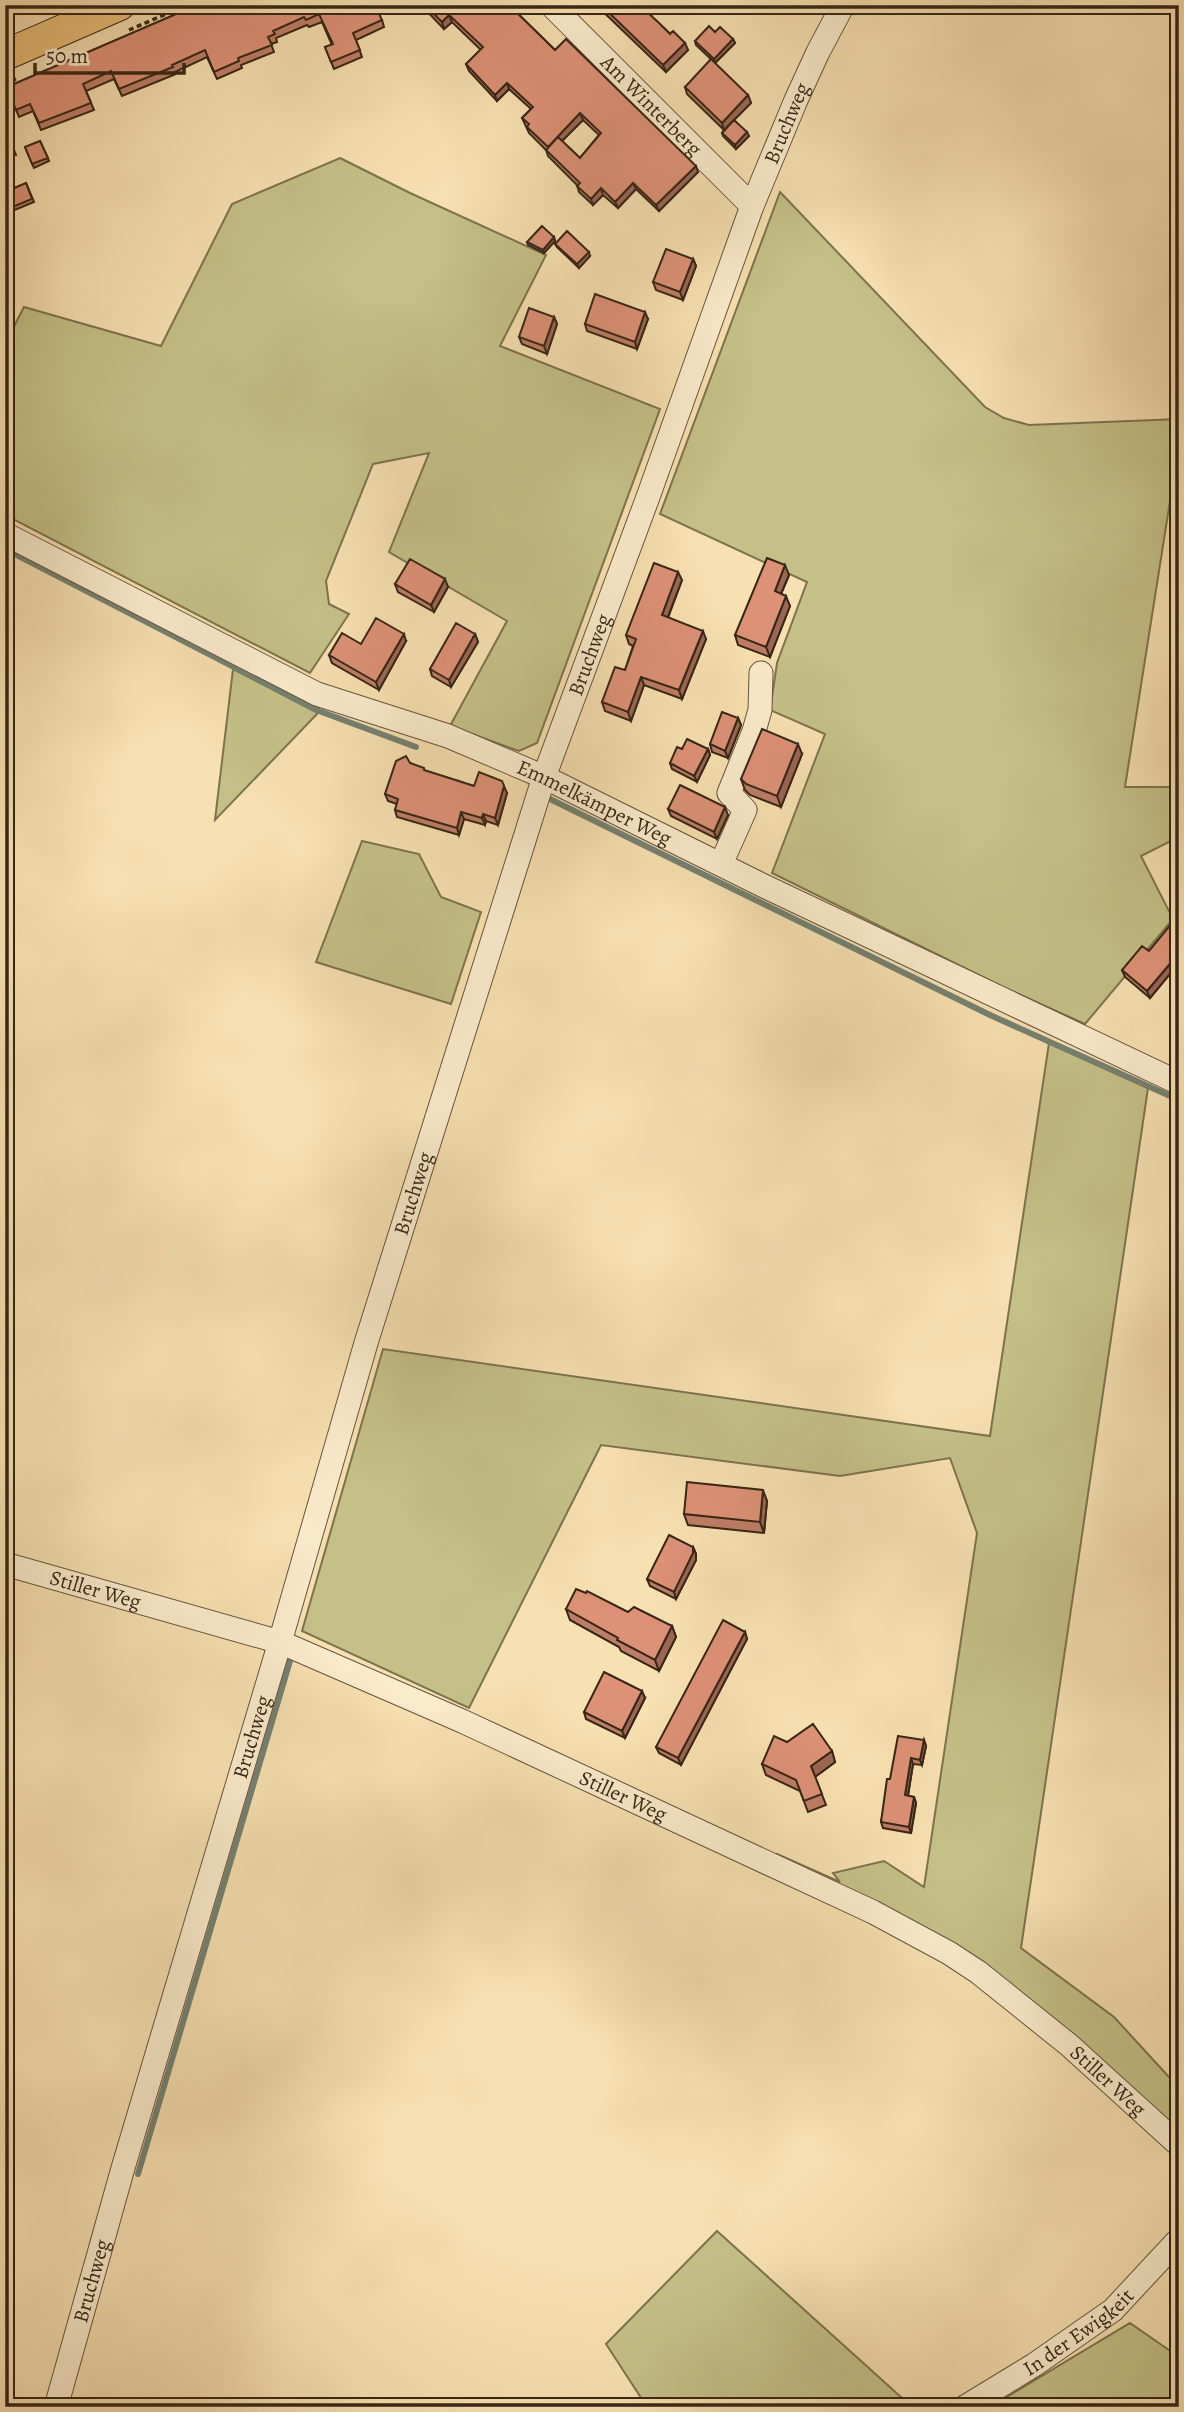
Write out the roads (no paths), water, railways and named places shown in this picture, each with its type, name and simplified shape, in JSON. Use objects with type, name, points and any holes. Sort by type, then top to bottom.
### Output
[{"type":"main road","points":[[5,55],[120,5]]},
{"type":"street","name":"Am Winterberg","points":[[551,5],[752,206]]},
{"type":"street","name":"Bruchweg","points":[[55,2407],[366,1343],[544,776],[752,206],[796,100],[843,5]]},
{"type":"street","name":"Emmelkämper Weg","points":[[5,534],[317,694],[448,736],[544,776],[721,864],[1179,1083]]},
{"type":"street","points":[[721,864],[745,810],[729,793],[760,710],[761,673]]},
{"type":"street","name":"Stiller Weg","points":[[5,1564],[280,1643],[462,1721],[873,1912],[978,1972],[1069,2045],[1179,2145]]},
{"type":"street","name":"In der Ewigkeit","points":[[965,2407],[1034,2365],[1113,2310],[1179,2239]]},
{"type":"waterway","points":[[5,549],[319,711],[416,747]]},
{"type":"waterway","points":[[550,799],[990,1015],[1179,1100]]},
{"type":"waterway","points":[[138,2174],[290,1661]]}]
